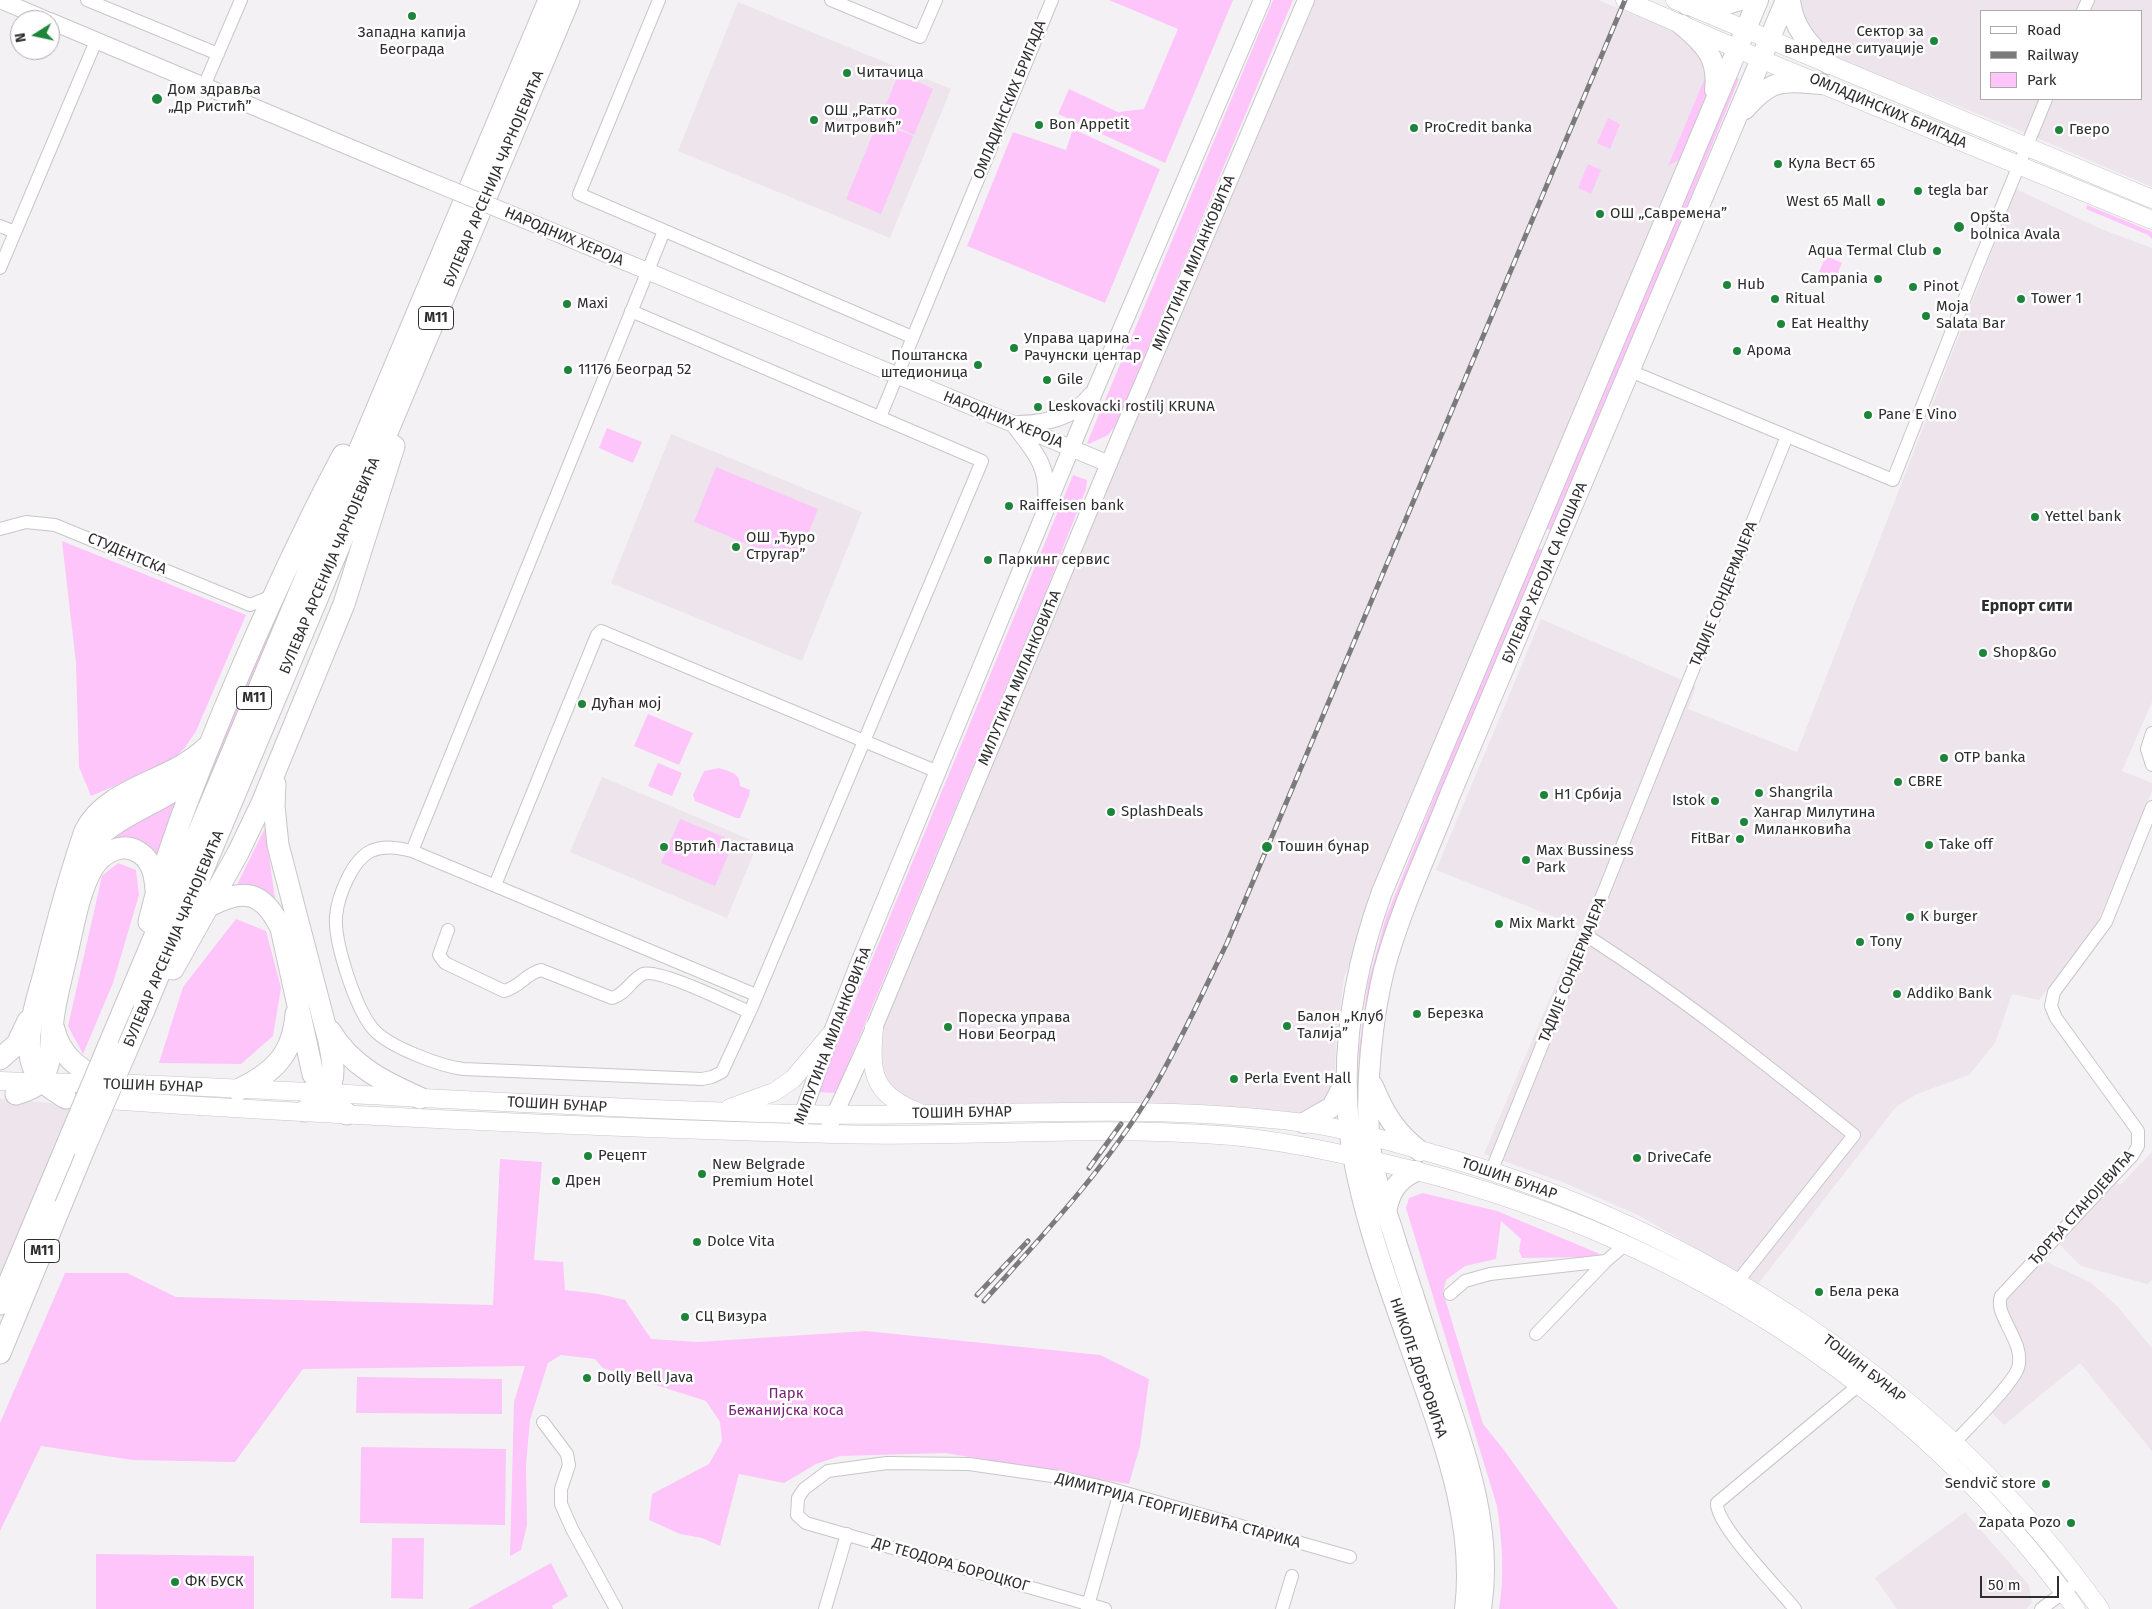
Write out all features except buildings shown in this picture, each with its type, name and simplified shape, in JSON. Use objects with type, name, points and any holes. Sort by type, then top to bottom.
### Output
[{"type":"highway","name":"БУЛЕВАР АРСЕНИЈА ЧАРНОЈЕВИЋА","points":[[391,400],[549,0]]},
{"type":"highway","name":"БУЛЕВАР АРСЕНИЈА ЧАРНОЈЕВИЋА","points":[[0,1353],[136,1006],[391,400],[569,0]]},
{"type":"highway","points":[[391,400],[396,439],[344,604],[277,767],[253,822],[210,906],[168,978],[136,1006],[131,979],[156,891],[210,743],[258,628],[311,515],[360,424],[369,410],[391,400]]},
{"type":"highway","points":[[66,1098],[41,1082],[33,1066],[29,1047],[37,1000],[75,859],[90,820],[103,807],[188,764],[210,743]]},
{"type":"highway","points":[[277,767],[274,806],[278,845],[323,1019],[334,1074],[326,1094],[305,1111]]},
{"type":"highway","points":[[75,859],[99,834],[112,824],[179,789],[198,774]]},
{"type":"highway","points":[[41,1082],[49,1062],[53,1020],[73,928],[82,894],[93,867],[109,852],[120,848],[130,848],[146,858],[152,868],[156,891]]},
{"type":"highway","points":[[210,906],[237,895],[261,900],[272,909],[281,928],[313,1074],[326,1094],[347,1114]]},
{"type":"highway","points":[[0,1059],[20,1038],[37,1000]]},
{"type":"highway","points":[[238,1090],[267,1073],[286,1052],[295,1026],[296,1002]]},
{"type":"highway","name":"БУЛЕВАР АРСЕНИЈА ЧАРНОЈЕВИЋА","points":[[0,1304],[108,1047],[136,1006]]},
{"type":"highway","points":[[323,1019],[341,1047],[364,1070],[376,1078],[420,1098]]},
{"type":"highway","points":[[53,1020],[58,1042],[67,1058],[104,1084]]},
{"type":"highway","points":[[5,1089],[41,1082]]},
{"type":"main road","name":"ОМЛАДИНСКИХ БРИГАДА","points":[[1625,0],[1821,84],[2152,220]]},
{"type":"main road","points":[[1681,3],[1714,7],[1741,0]]},
{"type":"main road","name":"БУЛЕВАР ХЕРОЈА СА КОШАРА","points":[[1359,1133],[1347,1078],[1347,1046],[1354,990],[1373,915],[1758,0]]},
{"type":"main road","name":"БУЛЕВАР ХЕРОЈА СА КОШАРА","points":[[1359,1133],[1370,1079],[1377,1002],[1384,969],[1400,922],[1450,795],[1786,0]]},
{"type":"main road","points":[[1790,0],[1795,24],[1807,42],[1829,64]]},
{"type":"main road","name":"ОМЛАДИНСКИХ БРИГАДА","points":[[1681,3],[1746,28],[2152,199]]},
{"type":"main road","points":[[1682,25],[1704,45],[1713,60],[1716,80],[1713,105]]},
{"type":"main road","points":[[1734,122],[1765,88],[1775,83],[1821,84]]},
{"type":"main road","points":[[1532,534],[1542,543],[1557,544]]},
{"type":"main road","points":[[874,1028],[871,1057],[879,1086],[888,1097],[923,1114]]},
{"type":"main road","points":[[720,1111],[781,1088],[803,1070],[831,1034]]},
{"type":"main road","points":[[1304,1123],[1332,1107],[1347,1078]]},
{"type":"main road","points":[[1370,1079],[1387,1118],[1420,1151]]},
{"type":"main road","name":"ТОШИН БУНАР","points":[[41,1082],[802,1115],[1140,1112],[1216,1115],[1304,1123],[1359,1133],[1491,1172],[1596,1212],[1738,1281],[1798,1319],[1865,1379],[1967,1480],[2034,1555],[2076,1609]]},
{"type":"main road","name":"ТОШИН БУНАР","points":[[5,1089],[66,1098],[347,1114],[796,1133],[1104,1132],[1217,1134],[1364,1159],[1416,1171],[1520,1201],[1626,1244],[1731,1298],[1865,1379],[1953,1444],[2016,1506],[2100,1609]]},
{"type":"main road","name":"НИКОЛЕ ДОБРОВИЋА","points":[[1359,1133],[1376,1241],[1454,1480],[1466,1543],[1465,1609]]},
{"type":"main road","name":"НИКОЛЕ ДОБРОВИЋА","points":[[1364,1159],[1386,1212],[1460,1435],[1472,1479],[1484,1541],[1481,1609]]},
{"type":"main road","points":[[1386,1212],[1389,1197],[1397,1183],[1416,1171]]},
{"type":"street","name":"НАРОДНИХ ХЕРОЈА","points":[[0,0],[23,10]]},
{"type":"street","points":[[87,0],[218,54]]},
{"type":"street","points":[[204,86],[241,0]]},
{"type":"street","points":[[659,0],[580,194],[912,336],[880,417]]},
{"type":"street","points":[[831,0],[920,37],[936,0]]},
{"type":"street","name":"ОМЛАДИНСКИХ БРИГАДА","points":[[912,336],[1052,0]]},
{"type":"street","name":"МИЛУТИНА МИЛАНКОВИЋА","points":[[796,1133],[831,1034],[938,772],[1096,388],[1262,0]]},
{"type":"street","name":"МИЛУТИНА МИЛАНКОВИЋА","points":[[826,1134],[874,1028],[1108,464],[1306,0]]},
{"type":"street","name":"НАРОДНИХ ХЕРОЈА","points":[[60,26],[1108,464]]},
{"type":"street","points":[[0,268],[96,41]]},
{"type":"street","points":[[1630,371],[1893,480],[2046,100]]},
{"type":"street","points":[[0,226],[15,232]]},
{"type":"street","points":[[412,851],[664,231]]},
{"type":"street","points":[[633,307],[982,461],[750,1012],[722,1072],[702,1079],[518,1072],[449,1067],[432,1061],[383,1038],[370,1025],[357,1004],[336,924],[336,915],[343,892],[356,866],[370,852],[394,848],[412,851],[756,995]]},
{"type":"street","points":[[1014,425],[1047,422],[1064,416],[1086,402],[1096,388]]},
{"type":"street","points":[[1014,425],[1042,462],[1046,479],[1045,514]]},
{"type":"street","name":"ТАДИЈЕ СОНДЕРМАЈЕРА","points":[[1491,1172],[1786,436]]},
{"type":"street","name":"СТУДЕНТСКА","points":[[0,529],[26,522],[55,524],[250,605]]},
{"type":"street","points":[[258,628],[250,605],[272,596]]},
{"type":"street","points":[[495,885],[597,636],[601,631],[938,772]]},
{"type":"street","points":[[2152,733],[2147,749],[2152,765]]},
{"type":"street","name":"ЂОРЂА СТАНОЈЕВИЋА","points":[[1953,1444],[2007,1384],[2018,1367],[2018,1349],[1999,1306],[2001,1296],[2132,1156],[2138,1146],[2138,1131],[2068,1036],[2053,1012],[2051,1000],[2054,992],[2106,922],[2152,807]]},
{"type":"street","points":[[448,930],[439,955],[446,963],[504,991],[516,988],[532,972],[542,970],[612,998],[620,996],[643,974],[652,973],[696,988],[750,1012]]},
{"type":"street","points":[[1587,936],[1646,974],[1687,1004],[1854,1135],[1738,1281]]},
{"type":"street","points":[[1536,1334],[1606,1261],[1626,1244]]},
{"type":"street","points":[[1450,1294],[1465,1281],[1490,1274],[1606,1261]]},
{"type":"street","name":"ТОШИН БУНАР","points":[[1796,1609],[1737,1543],[1731,1530],[1717,1512],[1717,1503],[1865,1379]]},
{"type":"street","points":[[543,1422],[568,1454],[570,1460],[560,1497],[565,1515],[616,1609]]},
{"type":"street","name":"ДИМИТРИЈА ГЕОРГИЈЕВИЋА СТАРИКА","points":[[798,1518],[796,1508],[798,1498],[812,1481],[828,1471],[864,1464],[969,1464],[1059,1477],[1120,1492],[1350,1558]]},
{"type":"street","points":[[1088,1607],[1120,1492]]},
{"type":"street","name":"ДР ТЕОДОРА БОРОЦКОГ","points":[[798,1518],[810,1525],[847,1534],[1088,1607],[1105,1609]]},
{"type":"street","points":[[825,1609],[847,1534]]},
{"type":"street","points":[[1282,1609],[1292,1576]]},
{"type":"street","points":[[2041,1609],[2079,1581]]},
{"type":"shaded area","points":[[1310,0],[1598,0],[1691,38],[1721,77],[1344,977],[1336,1043],[1334,1094],[1318,1114],[1220,1107],[1102,1103],[916,1105],[883,1085],[877,1045]]},
{"type":"shaded area","points":[[1798,0],[2152,0],[2152,187],[2009,126],[1845,62],[1819,48],[1797,5]]},
{"type":"shaded area","name":"ОШ „Ратко Митровић”","points":[[738,2],[951,89],[890,238],[678,151]]},
{"type":"shaded area","points":[[2016,189],[2101,229],[2152,248],[2152,702],[2122,771],[2152,783],[2152,791],[2098,921],[2039,1000],[2012,994],[1995,1043],[1969,1075],[1917,1094],[1896,1107],[1758,1284],[1638,1215],[1565,1183],[1484,1154],[1580,927],[1436,870],[1541,619],[1696,686],[1688,709],[1797,752]]},
{"type":"shaded area","name":"ОШ „Ђуро Стругар”","points":[[671,434],[862,512],[802,661],[611,583]]},
{"type":"shaded area","name":"Вртић Ластавица","points":[[602,777],[758,843],[727,918],[570,852]]},
{"type":"shaded area","points":[[0,1099],[74,1105],[0,1284]]},
{"type":"shaded area","points":[[2152,1152],[2152,1280],[2147,1284],[2081,1266],[2058,1243],[2117,1183],[2120,1185]]},
{"type":"shaded area","points":[[2042,1260],[2090,1282],[2117,1306],[2152,1348],[2152,1451],[2080,1363],[2004,1425],[1986,1407],[2018,1367],[1999,1306]]},
{"type":"shaded area","points":[[1965,1512],[2029,1585],[2032,1602],[2026,1609],[1897,1609],[1875,1578]]},
{"type":"green space","points":[[1109,0],[1233,0],[1165,163],[1058,114],[1069,89],[1118,112],[1144,109],[1178,29]]},
{"type":"green space","points":[[1273,0],[1293,0],[1116,425],[1108,435],[1089,444],[1087,443]]},
{"type":"green space","points":[[899,73],[933,89],[914,135],[880,119]]},
{"type":"green space","points":[[1731,75],[1739,79],[1554,532],[1543,527]]},
{"type":"green space","points":[[1705,78],[1710,78],[1707,93],[1680,159],[1668,166]]},
{"type":"green space","points":[[1608,118],[1620,124],[1610,149],[1597,143]]},
{"type":"green space","points":[[878,122],[913,136],[881,214],[846,199]]},
{"type":"green space","points":[[1073,129],[1160,169],[1105,303],[967,246],[1013,132],[1066,150]]},
{"type":"green space","points":[[1588,164],[1601,170],[1591,194],[1578,188]]},
{"type":"green space","points":[[2087,205],[2152,232],[2152,239],[2148,235],[2086,209]]},
{"type":"green space","points":[[1826,256],[1842,263],[1834,281],[1818,274]]},
{"type":"green space","points":[[607,428],[642,442],[633,463],[599,448]]},
{"type":"green space","points":[[716,467],[818,509],[796,564],[694,522]]},
{"type":"green space","points":[[1073,475],[1087,480],[1086,489],[1043,599],[836,1093],[817,1092]]},
{"type":"green space","points":[[324,520],[157,911],[171,862],[291,573]]},
{"type":"green space","points":[[62,541],[246,615],[196,731],[184,749],[169,763],[91,796],[79,767],[76,663]]},
{"type":"green space","points":[[1535,547],[1545,551],[1393,927],[1366,1108],[1358,1107],[1359,1050],[1368,983],[1386,917]]},
{"type":"green space","points":[[648,714],[693,733],[679,765],[634,746]]},
{"type":"green space","points":[[658,763],[682,773],[672,796],[648,786]]},
{"type":"green space","points":[[719,768],[734,773],[740,781],[740,786],[750,790],[740,818],[695,801],[693,795],[704,771]]},
{"type":"green space","points":[[178,799],[156,866],[104,849],[42,1058],[34,1036],[82,859],[131,824],[159,812]]},
{"type":"green space","points":[[680,819],[734,841],[715,886],[661,863]]},
{"type":"green space","points":[[265,828],[275,898],[237,885]]},
{"type":"green space","points":[[118,863],[136,870],[139,895],[113,983],[83,1054],[68,1026],[102,876]]},
{"type":"green space","points":[[236,919],[266,931],[281,988],[273,1036],[241,1064],[159,1063],[183,987]]},
{"type":"green space","name":"Парк Бежанијска коса","points":[[500,1159],[542,1162],[534,1260],[563,1262],[565,1290],[599,1294],[625,1300],[651,1339],[698,1342],[866,1331],[1100,1355],[1149,1379],[1140,1446],[1129,1484],[945,1453],[840,1456],[816,1464],[784,1483],[739,1474],[720,1546],[702,1538],[680,1534],[649,1520],[652,1494],[709,1464],[722,1441],[720,1422],[706,1401],[603,1368],[595,1359],[561,1355],[548,1363],[530,1420],[526,1466],[527,1525],[521,1550],[510,1556],[514,1402],[525,1366],[303,1369],[235,1462],[132,1460],[41,1446],[0,1531],[0,1423],[65,1273],[127,1273],[176,1297],[493,1305]]},
{"type":"green space","points":[[1423,1193],[1497,1211],[1600,1254],[1590,1257],[1522,1258],[1519,1251],[1521,1239],[1501,1221],[1496,1259],[1465,1266],[1446,1280],[1443,1292],[1483,1424],[1504,1450],[1618,1609],[1499,1609],[1502,1558],[1497,1506],[1406,1208],[1409,1198]]},
{"type":"green space","points":[[357,1377],[502,1379],[502,1414],[356,1413]]},
{"type":"green space","points":[[361,1447],[506,1449],[505,1525],[360,1523]]},
{"type":"green space","points":[[392,1538],[424,1538],[423,1599],[391,1598]]},
{"type":"green space","name":"ФК БУСК","points":[[96,1554],[254,1556],[254,1609],[96,1609]]},
{"type":"green space","points":[[551,1563],[568,1596],[552,1606],[553,1609],[468,1609]]},
{"type":"railway","points":[[984,1301],[1073,1200],[1115,1147],[1152,1091],[1191,1017],[1227,943],[1625,0]]},
{"type":"railway","points":[[1089,1168],[1121,1124]]},
{"type":"railway","points":[[977,1295],[1028,1241]]},
{"type":"place","name":"Западна капија Београда","points":[[412,16]]},
{"type":"place","name":"Сектор за ванредне ситуације","points":[[1934,41]]},
{"type":"place","name":"Читачица","points":[[847,73]]},
{"type":"place","name":"Дом здравља „Др Ристић”","points":[[157,99]]},
{"type":"place","name":"ОШ „Ратко Митровић”","points":[[814,120]]},
{"type":"place","name":"Bon Appetit","points":[[1039,125]]},
{"type":"place","name":"ProCredit banka","points":[[1414,128]]},
{"type":"place","name":"Гверо","points":[[2059,130]]},
{"type":"place","name":"Кула Вест 65","points":[[1778,164]]},
{"type":"place","name":"tegla bar","points":[[1918,191]]},
{"type":"place","name":"West 65 Mall","points":[[1881,202]]},
{"type":"place","name":"ОШ „Савремена”","points":[[1600,214]]},
{"type":"place","name":"Opšta bolnica Avala","points":[[1959,227]]},
{"type":"place","name":"Aqua Termal Club","points":[[1937,251]]},
{"type":"place","name":"Campania","points":[[1878,279]]},
{"type":"place","name":"Hub","points":[[1727,285]]},
{"type":"place","name":"Pinot","points":[[1913,287]]},
{"type":"place","name":"Ritual","points":[[1775,299]]},
{"type":"place","name":"Tower 1","points":[[2021,299]]},
{"type":"place","name":"Maxi","points":[[567,304]]},
{"type":"place","name":"Moja Salata Bar","points":[[1926,316]]},
{"type":"place","name":"Eat Healthy","points":[[1781,324]]},
{"type":"place","name":"Управа царина - Рачунски центар","points":[[1014,348]]},
{"type":"place","name":"Арома","points":[[1737,351]]},
{"type":"place","name":"Поштанска штедионица","points":[[978,365]]},
{"type":"place","name":"11176 Београд 52","points":[[568,370]]},
{"type":"place","name":"Gile","points":[[1047,380]]},
{"type":"place","name":"Leskovacki rostilj KRUNA","points":[[1038,407]]},
{"type":"place","name":"Pane E Vino","points":[[1868,415]]},
{"type":"place","name":"Raiffeisen bank","points":[[1009,506]]},
{"type":"place","name":"Yettel bank","points":[[2035,517]]},
{"type":"place","name":"ОШ „Ђуро Стругар”","points":[[736,547]]},
{"type":"place","name":"Паркинг сервис","points":[[988,560]]},
{"type":"place","name":"Shop&Go","points":[[1983,653]]},
{"type":"place","name":"Дућан мој","points":[[582,704]]},
{"type":"place","name":"OTP banka","points":[[1944,758]]},
{"type":"place","name":"CBRE","points":[[1898,782]]},
{"type":"place","name":"Shangrila","points":[[1759,793]]},
{"type":"place","name":"Н1 Србија","points":[[1544,795]]},
{"type":"place","name":"Istok","points":[[1715,801]]},
{"type":"place","name":"SplashDeals","points":[[1111,812]]},
{"type":"place","name":"Хангар Милутина Миланковића","points":[[1744,822]]},
{"type":"place","name":"FitBar","points":[[1740,839]]},
{"type":"place","name":"Take off","points":[[1929,845]]},
{"type":"place","name":"Вртић Ластавица","points":[[664,847]]},
{"type":"place","name":"Тошин бунар","points":[[1267,847]]},
{"type":"place","name":"Max Bussiness Park","points":[[1526,860]]},
{"type":"place","name":"K burger","points":[[1910,917]]},
{"type":"place","name":"Mix Markt","points":[[1499,924]]},
{"type":"place","name":"Tony","points":[[1860,942]]},
{"type":"place","name":"Addiko Bank","points":[[1897,994]]},
{"type":"place","name":"Березка","points":[[1417,1014]]},
{"type":"place","name":"Балон „Клуб Талија”","points":[[1287,1026]]},
{"type":"place","name":"Пореска управа Нови Београд","points":[[948,1027]]},
{"type":"place","name":"Perla Event Hall","points":[[1234,1079]]},
{"type":"place","name":"Рецепт","points":[[588,1156]]},
{"type":"place","name":"DriveCafe","points":[[1637,1158]]},
{"type":"place","name":"New Belgrade Premium Hotel","points":[[702,1174]]},
{"type":"place","name":"Дрен","points":[[556,1181]]},
{"type":"place","name":"Dolce Vita","points":[[697,1242]]},
{"type":"place","name":"Бела река","points":[[1819,1292]]},
{"type":"place","name":"СЦ Визура","points":[[685,1317]]},
{"type":"place","name":"Dolly Bell Java","points":[[587,1378]]},
{"type":"place","name":"Sendvič store","points":[[2046,1484]]},
{"type":"place","name":"Zapata Pozo","points":[[2071,1523]]},
{"type":"place","name":"ФК БУСК","points":[[175,1582]]},
{"type":"district","name":"Ерпорт сити","points":[[2027,607]]}]
